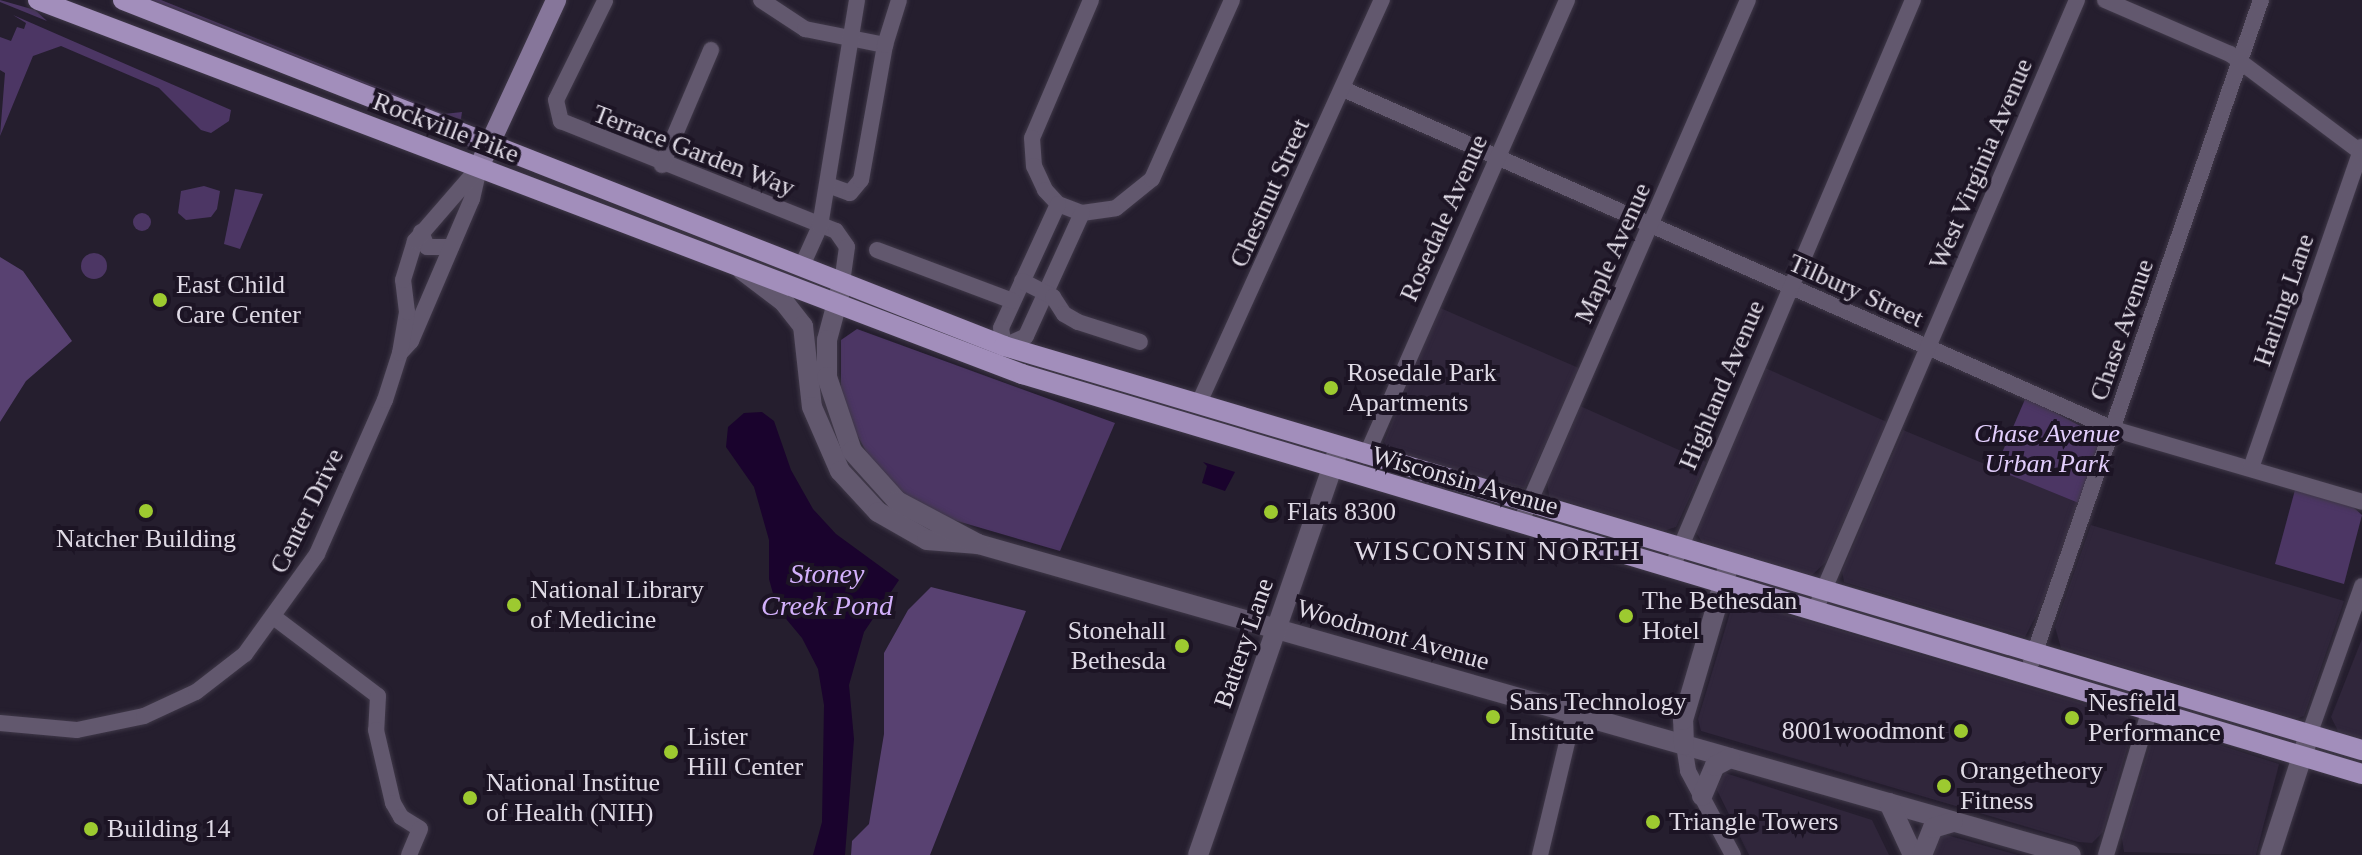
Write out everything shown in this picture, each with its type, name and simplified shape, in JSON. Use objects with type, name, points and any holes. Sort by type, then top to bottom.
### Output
[{"type":"main road","name":"Rockville Pike","points":[[38,0],[479,167],[834,307]]},
{"type":"main road","name":"Rockville Pike","points":[[123,0],[842,284]]},
{"type":"main road","points":[[479,167],[556,0]]},
{"type":"main road","name":"Wisconsin Avenue","points":[[842,284],[1000,355],[1190,427],[1672,569],[1726,574],[1824,591],[2362,750]]},
{"type":"main road","name":"Wisconsin Avenue","points":[[834,307],[1000,355],[1198,405],[1680,549],[1726,574],[1815,612],[2362,774]]},
{"type":"main road","points":[[1190,427],[1198,405]]},
{"type":"street","points":[[761,0],[805,29],[885,45]]},
{"type":"street","points":[[801,268],[820,226],[857,0]]},
{"type":"street","points":[[828,185],[842,193],[858,189],[885,45],[899,0]]},
{"type":"street","points":[[1091,0],[1032,138],[1034,166],[1058,204],[1082,213],[1116,208],[1152,179],[1232,0]]},
{"type":"street","name":"Chestnut Street","points":[[1198,405],[1382,0]]},
{"type":"street","name":"Rosedale Avenue","points":[[1366,456],[1567,0]]},
{"type":"street","name":"Maple Avenue","points":[[1520,524],[1748,0]]},
{"type":"street","name":"Highland Avenue","points":[[1672,569],[1913,0]]},
{"type":"street","name":"West Virginia Avenue","points":[[1815,612],[2077,0]]},
{"type":"street","points":[[2105,0],[2240,61],[2361,151]]},
{"type":"street","name":"Chase Avenue","points":[[2026,675],[2261,0]]},
{"type":"street","name":"Terrace Garden Way","points":[[605,1],[556,100],[556,114],[566,127],[820,226]]},
{"type":"street","points":[[662,165],[711,50]]},
{"type":"street","name":"Tilbury Street","points":[[1343,89],[2113,429],[2362,502]]},
{"type":"street","name":"Harling Lane","points":[[2251,468],[2361,151]]},
{"type":"street","name":"Center Drive","points":[[0,723],[77,730],[144,716],[221,675],[275,618],[317,554],[400,353],[407,312],[403,280],[421,232],[479,167]]},
{"type":"street","name":"Center Drive","points":[[400,353],[411,341],[472,199],[479,167]]},
{"type":"street","points":[[1000,355],[1001,328],[1058,204]]},
{"type":"street","points":[[1000,355],[1026,336],[1082,213]]},
{"type":"street","points":[[820,226],[844,238],[847,258],[842,284]]},
{"type":"street","points":[[421,232],[427,247],[451,247]]},
{"type":"street","points":[[877,250],[1013,301]]},
{"type":"street","name":"Woodmont Avenue","points":[[740,269],[784,302],[803,326],[818,427],[857,492],[878,512],[927,540],[978,544],[2071,855]]},
{"type":"street","points":[[403,280],[419,290],[432,288]]},
{"type":"street","points":[[1022,281],[1045,292],[1064,314],[1078,322],[1140,342]]},
{"type":"street","name":"Woodmont Avenue","points":[[842,284],[834,307],[827,377],[852,451],[897,501],[978,544]]},
{"type":"street","name":"Battery Lane","points":[[1198,855],[1339,448]]},
{"type":"street","points":[[1726,574],[1683,720],[1688,771],[1733,855]]},
{"type":"street","points":[[2270,855],[2301,756],[2362,586]]},
{"type":"street","points":[[275,618],[378,696],[376,730],[393,803],[401,817],[420,829],[409,855]]},
{"type":"street","points":[[2106,855],[2156,690]]},
{"type":"street","points":[[1540,855],[1574,713]]},
{"type":"street","points":[[1702,796],[1715,766],[1730,758]]},
{"type":"street","points":[[1889,803],[1913,855]]},
{"type":"street","points":[[1922,855],[1933,828],[1954,822]]},
{"type":"shaded area","points":[[0,257],[23,271],[72,341],[26,381],[0,422]]},
{"type":"shaded area","points":[[1438,307],[1581,369],[1525,488],[1392,453],[1384,442]]},
{"type":"shaded area","points":[[1763,367],[1887,422],[1826,562],[1811,576],[1704,545],[1695,531]]},
{"type":"shaded area","points":[[1580,406],[1706,462],[1676,527],[1660,532],[1549,496],[1547,481]]},
{"type":"shaded area","points":[[1903,430],[2081,504],[2058,573],[2025,637],[1844,582],[1842,571]]},
{"type":"shaded area","points":[[2091,525],[2344,601],[2304,716],[2292,720],[2061,648],[2055,627]]},
{"type":"shaded area","points":[[931,587],[1026,611],[930,855],[851,855],[852,841],[869,824],[884,734],[884,653],[908,610]]},
{"type":"shaded area","points":[[1742,601],[2128,717],[2132,732],[2103,832],[2092,843],[2078,842],[1701,731],[1698,719],[1732,606]]},
{"type":"shaded area","points":[[2362,639],[2362,740],[2339,733],[2331,717]]},
{"type":"shaded area","points":[[2166,728],[2279,764],[2256,855],[2124,852],[2122,838],[2151,741]]},
{"type":"shaded area","points":[[1725,773],[1872,820],[1889,855],[1749,855],[1716,788]]},
{"type":"shaded area","points":[[1943,834],[2018,855],[1929,855],[1930,839]]},
{"type":"green space","points":[[150,0],[161,0],[444,114],[462,112],[461,119],[450,118]]},
{"type":"green space","points":[[0,2],[35,10],[47,21]]},
{"type":"green space","points":[[13,15],[231,110],[229,121],[211,133],[201,130],[159,88],[61,46],[33,56],[0,136],[5,73],[0,70],[0,37],[11,41],[17,27],[24,29],[26,23]]},
{"type":"green space","points":[[204,186],[220,191],[217,209],[211,217],[186,220],[178,213],[181,191]]},
{"type":"green space","points":[[235,189],[263,194],[240,249],[224,244]]},
{"type":"green space","points":[[138,213],[146,213],[151,222],[149,229],[138,231],[133,226],[133,218]]},
{"type":"green space","points":[[94,253],[103,257],[107,266],[103,275],[94,279],[85,275],[81,266],[85,257]]},
{"type":"green space","points":[[857,329],[1115,423],[1060,551],[940,516],[900,492],[874,466],[850,422],[841,388],[841,340]]},
{"type":"green space","name":"Chase Avenue Urban Park","points":[[2026,397],[2101,437],[2081,504],[1995,469]]},
{"type":"green space","points":[[2295,490],[2353,507],[2362,515],[2344,584],[2275,564]]},
{"type":"water","name":"Stoney Creek Pond","points":[[762,412],[774,421],[791,470],[813,509],[836,534],[899,580],[864,632],[849,685],[854,739],[845,855],[813,855],[822,822],[824,705],[818,669],[802,638],[777,608],[769,579],[769,540],[754,487],[726,447],[728,427],[744,413]]},
{"type":"water","points":[[1203,462],[1235,472],[1225,491],[1202,483],[1207,466]]},
{"type":"place","name":"East Child Care Center","points":[[160,300]]},
{"type":"place","name":"Rosedale Park Apartments","points":[[1331,388]]},
{"type":"place","name":"Natcher Building","points":[[146,511]]},
{"type":"place","name":"Flats 8300","points":[[1271,512]]},
{"type":"place","name":"National Library of Medicine","points":[[514,605]]},
{"type":"place","name":"The Bethesdan Hotel","points":[[1626,616]]},
{"type":"place","name":"Stonehall Bethesda","points":[[1182,646]]},
{"type":"place","name":"Sans Technology Institute","points":[[1493,717]]},
{"type":"place","name":"Nesfield Performance","points":[[2072,718]]},
{"type":"place","name":"8001woodmont","points":[[1961,731]]},
{"type":"place","name":"Lister Hill Center","points":[[671,752]]},
{"type":"place","name":"Orangetheory Fitness","points":[[1944,786]]},
{"type":"place","name":"National Institue of Health (NIH)","points":[[470,798]]},
{"type":"place","name":"Triangle Towers","points":[[1653,822]]},
{"type":"place","name":"Building 14","points":[[91,829]]},
{"type":"district","name":"WISCONSIN NORTH","points":[[1498,551]]}]
